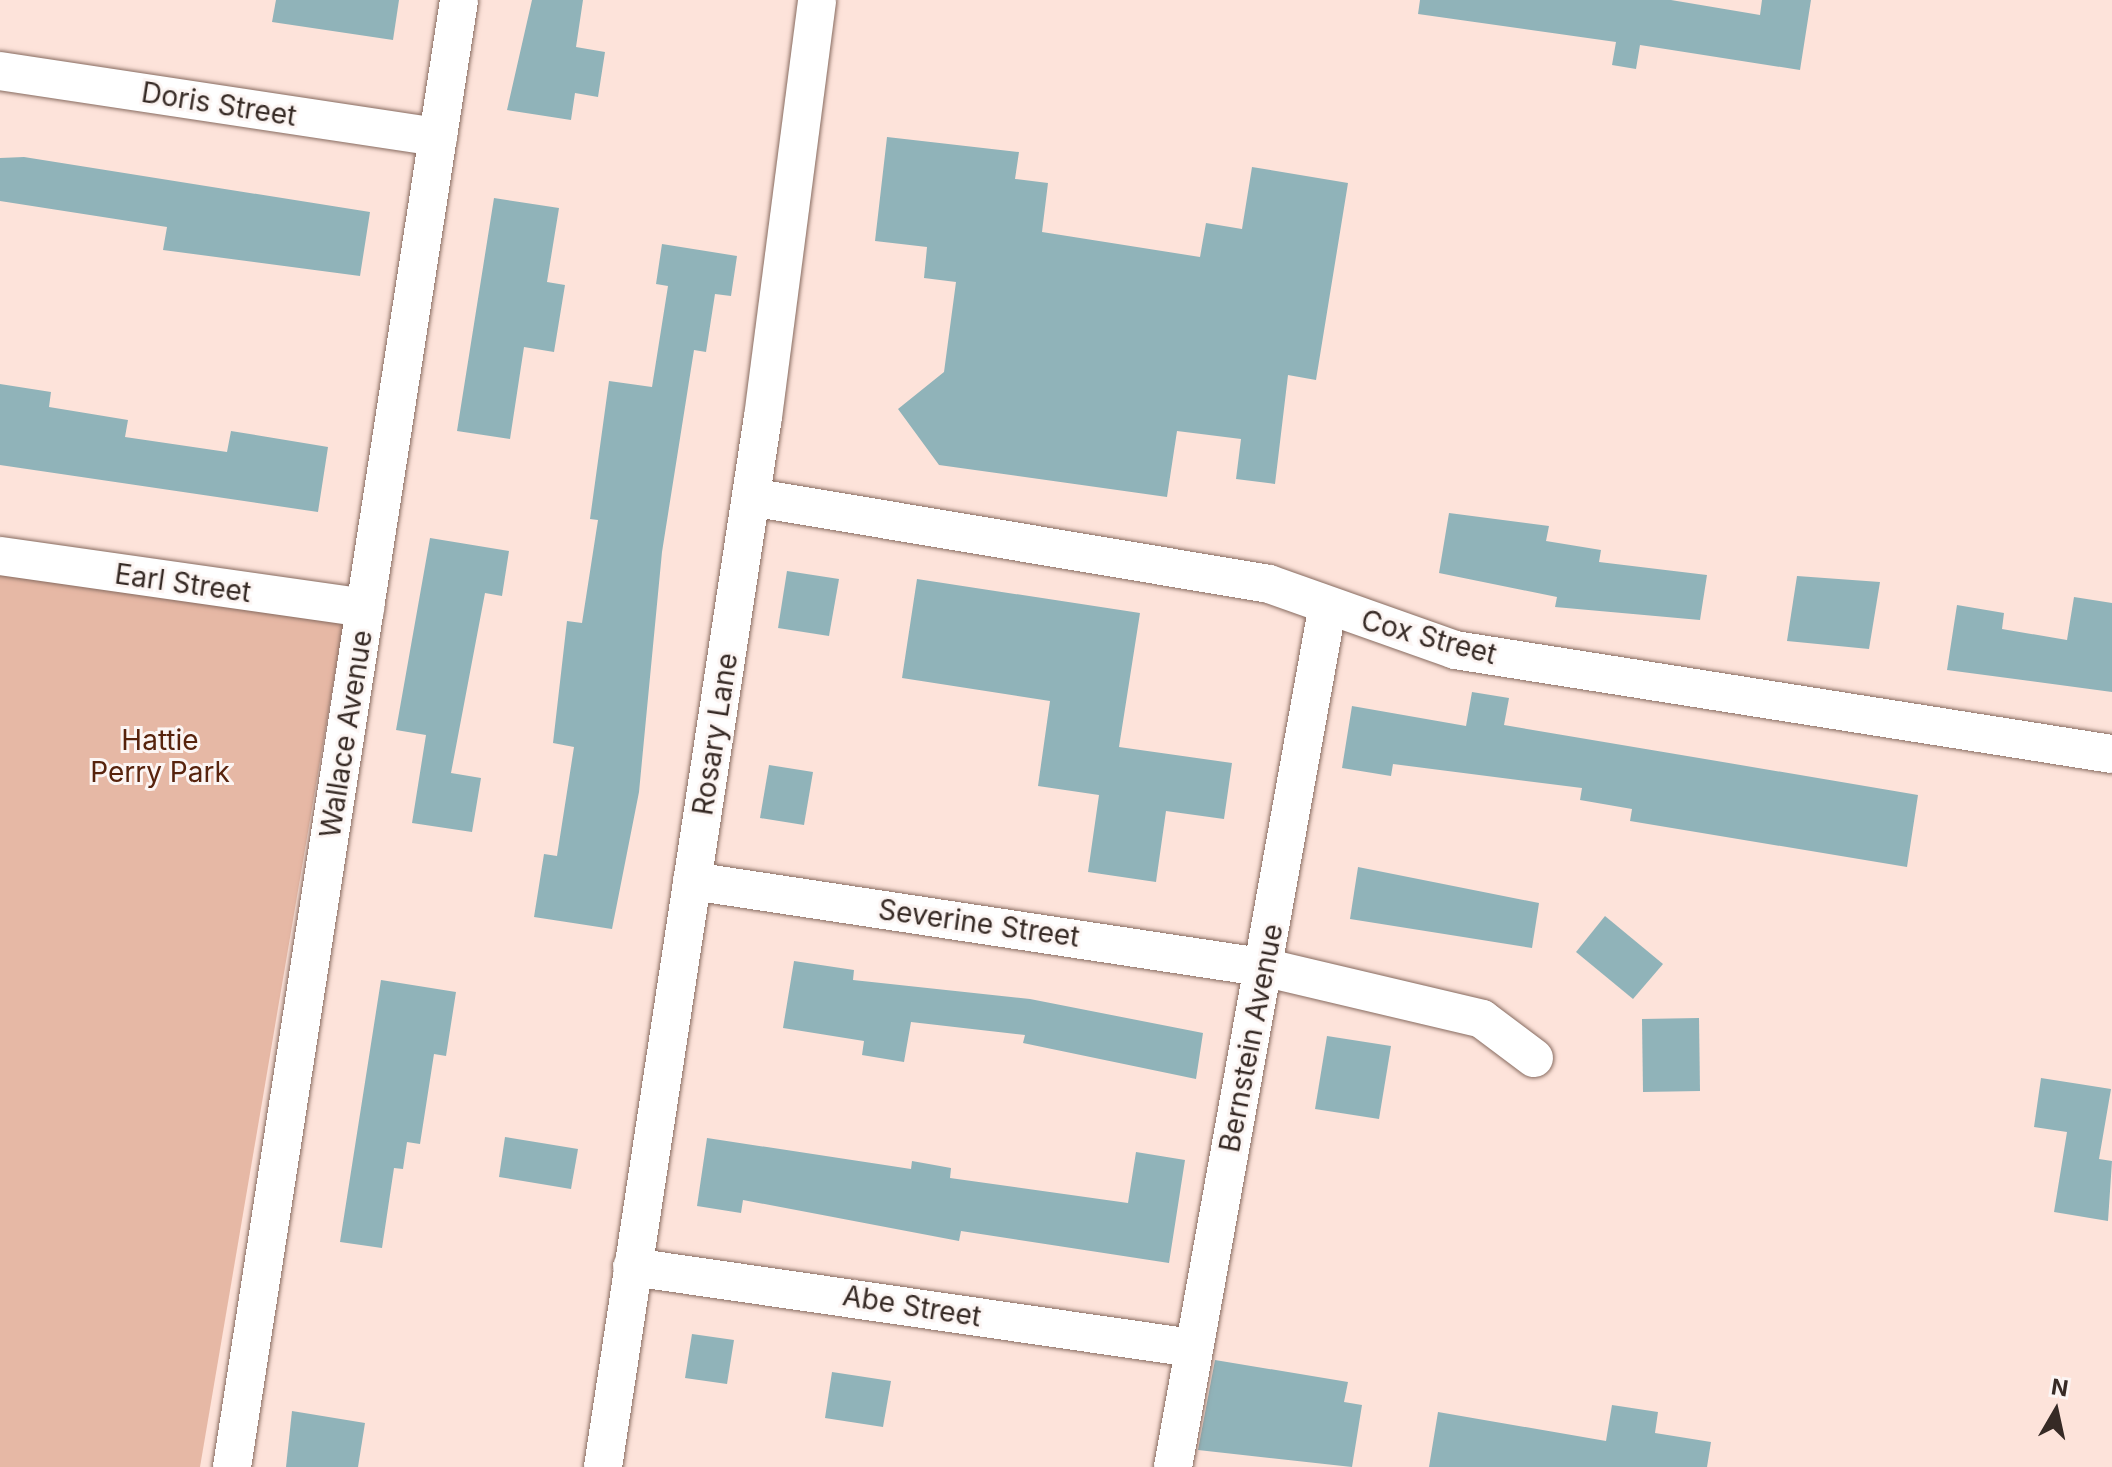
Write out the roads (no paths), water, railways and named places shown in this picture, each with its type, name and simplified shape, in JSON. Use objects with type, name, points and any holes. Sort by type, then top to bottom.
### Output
[{"type":"street","name":"Wallace Avenue","points":[[232,1467],[459,0]]},
{"type":"street","name":"Rosary Lane","points":[[603,1467],[751,497],[817,0]]},
{"type":"street","name":"Doris Street","points":[[0,71],[438,137]]},
{"type":"street","name":"Cox Street","points":[[751,497],[1269,584],[1327,609],[1455,650],[2112,754]]},
{"type":"street","name":"Earl Street","points":[[0,556],[365,608]]},
{"type":"street","name":"Bernstein Avenue","points":[[1173,1467],[1192,1348],[1267,968],[1327,609]]},
{"type":"street","name":"Severine Street","points":[[692,881],[1267,968],[1482,1019],[1534,1058]]},
{"type":"street","name":"Abe Street","points":[[632,1267],[1192,1348]]},
{"type":"park label","name":"Hattie Perry Park","points":[[160,756]]}]
